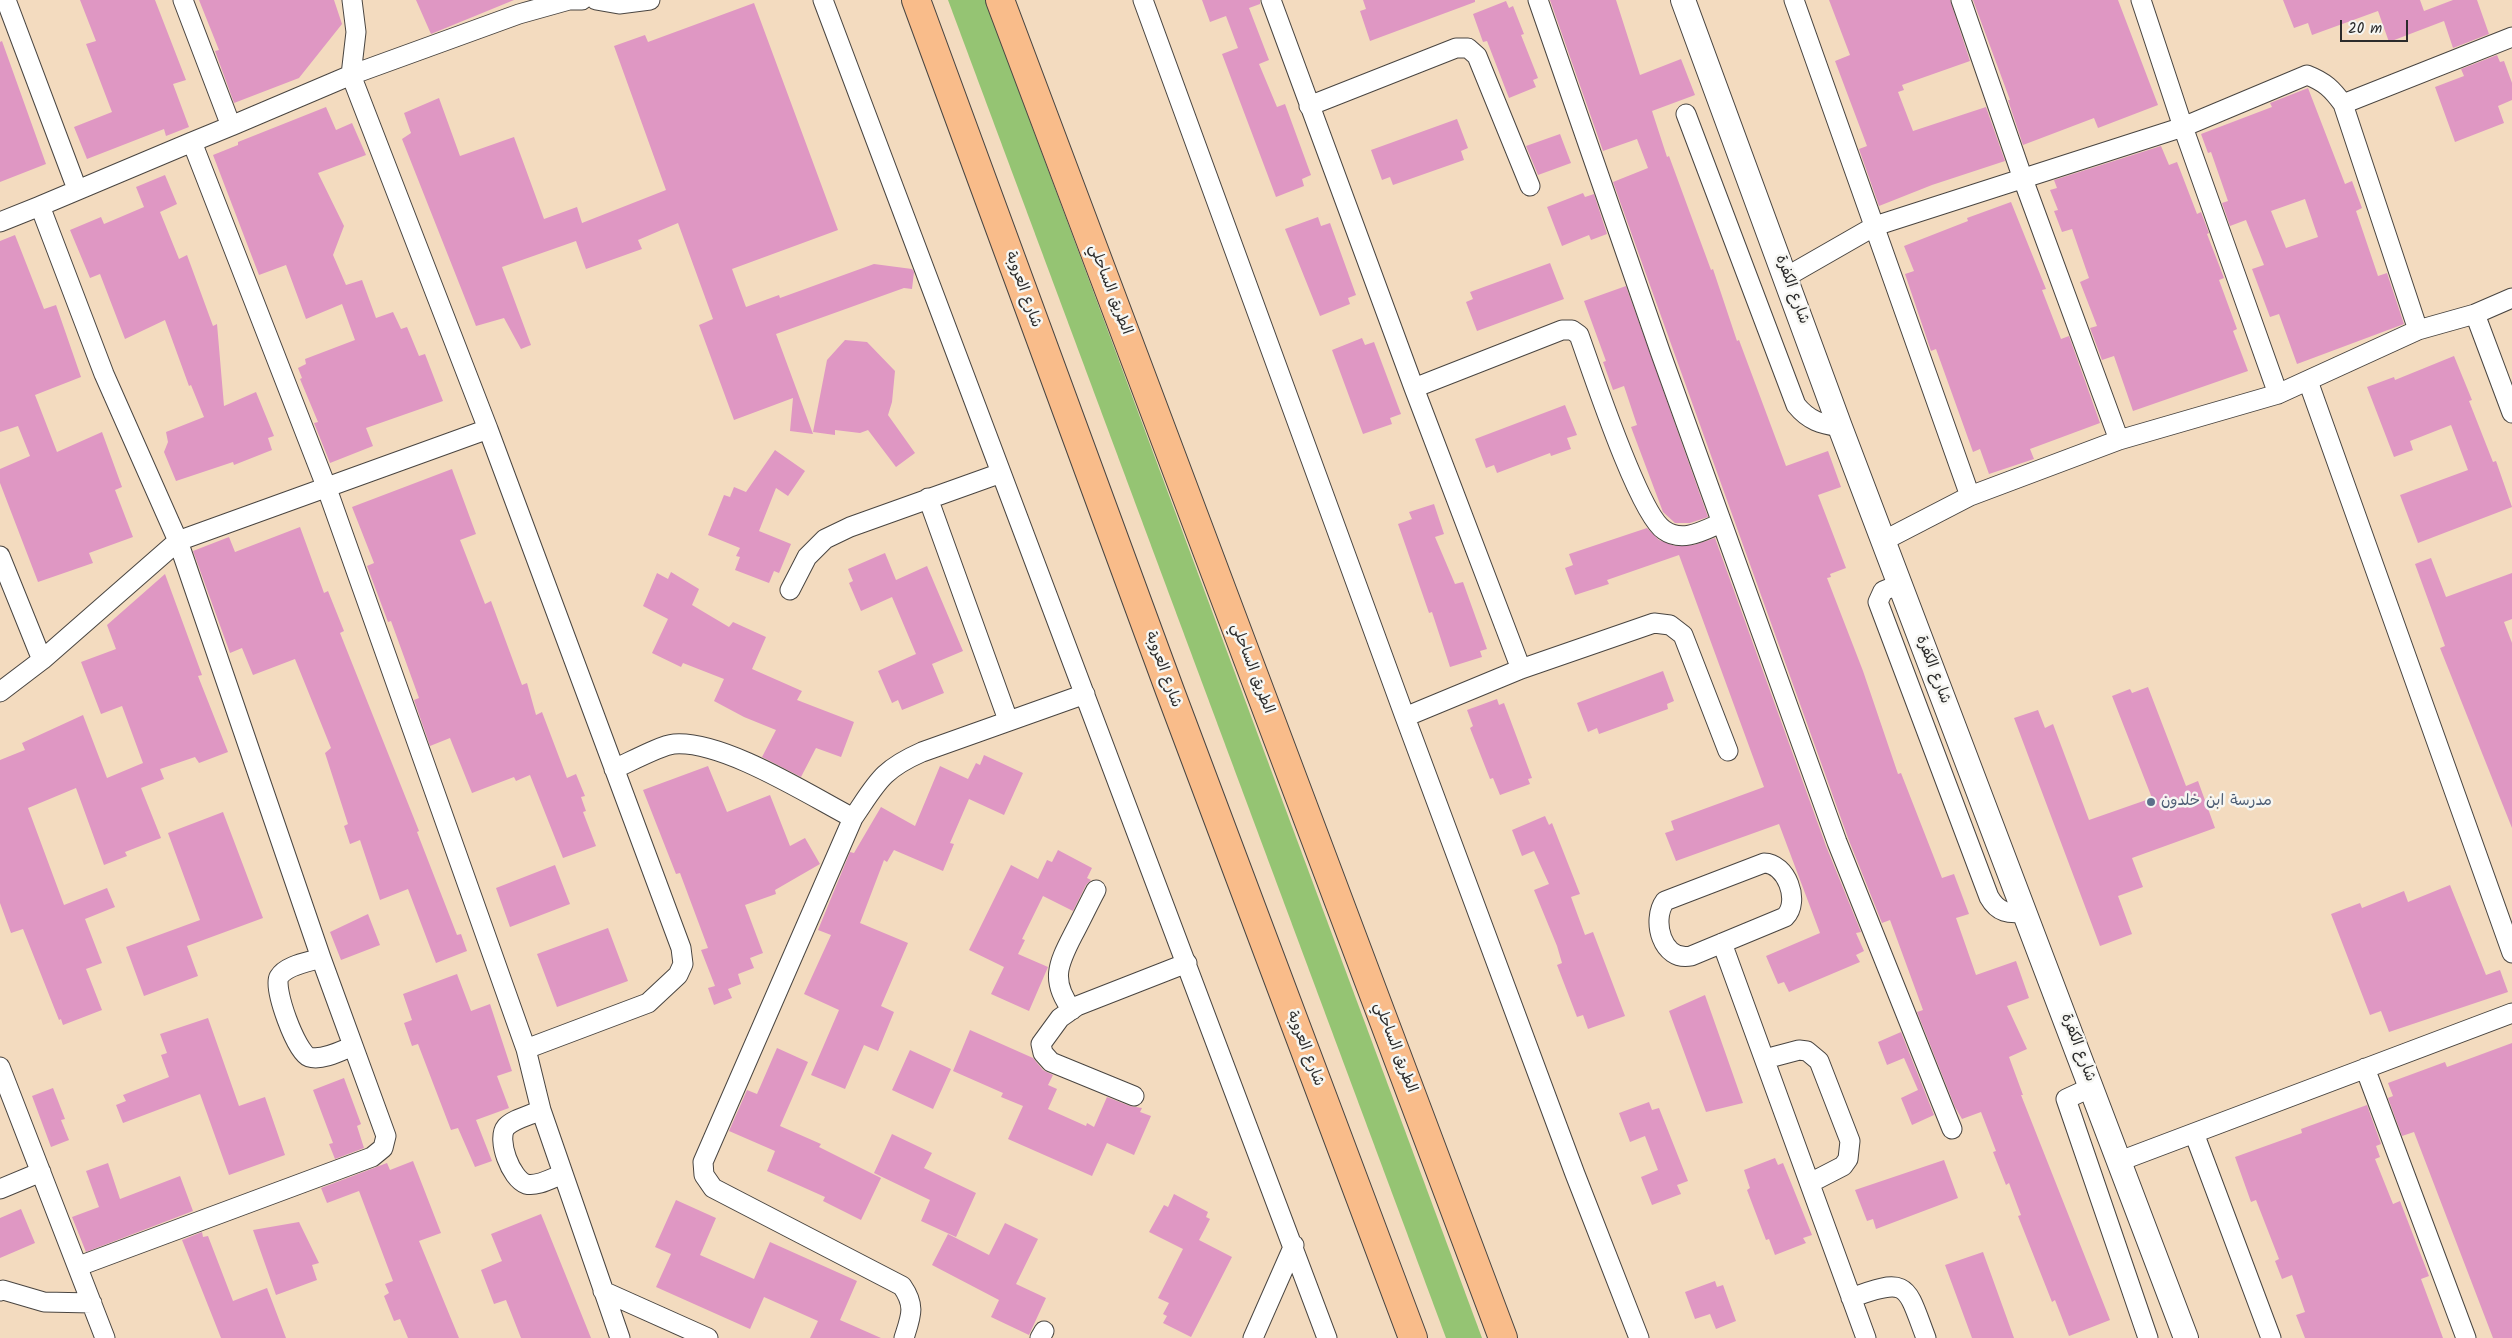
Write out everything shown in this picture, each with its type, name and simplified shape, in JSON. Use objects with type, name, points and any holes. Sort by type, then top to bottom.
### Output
[{"type":"highway","name":"شارع العروبة","points":[[916,0],[1170,690],[1413,1338]]},
{"type":"highway","name":"الطريق الساحلي","points":[[1000,0],[1503,1338]]},
{"type":"street","points":[[6,0],[77,189]]},
{"type":"street","points":[[183,0],[231,126]]},
{"type":"street","points":[[352,0],[356,32],[351,74],[488,429],[681,948],[683,964],[678,975],[648,1003],[526,1049]]},
{"type":"street","points":[[0,222],[351,74],[539,4],[582,0]]},
{"type":"street","points":[[596,0],[619,4],[650,0]]},
{"type":"street","points":[[822,0],[1294,1246],[1327,1338]]},
{"type":"street","points":[[1143,0],[1405,717],[1575,1174],[1639,1338]]},
{"type":"street","points":[[1271,0],[1414,388],[1521,669]]},
{"type":"street","points":[[1538,0],[1721,523],[1837,842],[1952,1129]]},
{"type":"street","name":"شارع الكفرة","points":[[1683,0],[1840,428],[2186,1338]]},
{"type":"street","points":[[1794,0],[1970,496]]},
{"type":"street","points":[[1961,0],[2023,179],[2119,440]]},
{"type":"street","points":[[2141,0],[2183,127],[2278,394]]},
{"type":"street","points":[[2343,104],[2512,37]]},
{"type":"street","points":[[1309,106],[1456,48],[1468,48],[1477,56],[1530,186]]},
{"type":"street","points":[[1786,277],[1875,226],[2183,127],[2307,75],[2324,82],[2333,89],[2343,104],[2418,330]]},
{"type":"street","points":[[1686,114],[1796,406],[1805,416],[1816,423],[1840,428]]},
{"type":"street","points":[[192,142],[326,486],[526,1049],[541,1110],[620,1338]]},
{"type":"street","points":[[40,206],[104,374],[178,541],[321,958],[386,1136],[383,1148],[372,1157],[78,1266]]},
{"type":"street","points":[[1883,541],[1970,496],[2119,440],[2278,394],[2418,330],[2475,314],[2512,298]]},
{"type":"street","points":[[2475,314],[2512,413]]},
{"type":"street","points":[[1414,388],[1562,330],[1572,330],[1579,335],[1626,460],[1653,520],[1664,531],[1679,536],[1694,535],[1721,523]]},
{"type":"street","points":[[2308,380],[2512,953]]},
{"type":"street","points":[[0,692],[42,660],[178,541],[488,429]]},
{"type":"street","points":[[790,590],[807,557],[825,539],[850,527],[1002,473]]},
{"type":"street","points":[[928,498],[1008,720]]},
{"type":"street","points":[[0,556],[42,660]]},
{"type":"street","points":[[1405,717],[1521,669],[1654,623],[1670,626],[1683,635],[1728,751]]},
{"type":"street","points":[[904,1338],[911,1315],[911,1299],[902,1286],[713,1188],[704,1175],[703,1162],[853,818],[883,774],[900,762],[1008,720],[1085,694]]},
{"type":"street","points":[[614,769],[673,744],[702,746],[741,759],[853,818]]},
{"type":"street","points":[[1764,862],[1776,865],[1781,870],[1793,900],[1789,913],[1780,920],[1722,943],[1685,958],[1673,954],[1666,945],[1658,926],[1658,913],[1661,907],[1672,898],[1764,862]]},
{"type":"street","points":[[1072,1010],[1060,989],[1058,977],[1059,963],[1096,890]]},
{"type":"street","points":[[1722,943],[1866,1338]]},
{"type":"street","points":[[321,958],[285,970],[278,978],[277,991],[298,1047],[306,1056],[318,1058],[354,1046]]},
{"type":"street","points":[[1134,1096],[1051,1062],[1043,1053],[1041,1044],[1060,1018],[1072,1010],[1096,997],[1187,963]]},
{"type":"street","points":[[2120,1161],[2512,1013]]},
{"type":"street","points":[[1764,1060],[1799,1050],[1807,1051],[1819,1060],[1850,1141],[1848,1159],[1843,1166],[1810,1183]]},
{"type":"street","points":[[0,1067],[6,1101],[41,1172],[105,1338]]},
{"type":"street","points":[[2364,1068],[2466,1338]]},
{"type":"street","points":[[2092,1087],[2066,1099],[2148,1338]]},
{"type":"street","points":[[541,1110],[509,1124],[503,1133],[502,1143],[514,1176],[523,1183],[533,1184],[563,1174]]},
{"type":"street","points":[[2194,1133],[2271,1338]]},
{"type":"street","points":[[0,1189],[41,1172]]},
{"type":"street","points":[[1253,1338],[1294,1246]]},
{"type":"street","points":[[1851,1298],[1881,1287],[1897,1287],[1909,1296],[1926,1338]]},
{"type":"street","points":[[0,1291],[3,1290],[44,1302],[92,1302]]},
{"type":"street","points":[[603,1291],[708,1338]]},
{"type":"green space","points":[[948,0],[985,0],[1482,1338],[1446,1338]]},
{"type":"building","points":[[80,0],[155,0],[186,80],[173,84],[189,127],[166,136],[164,129],[87,159],[74,127],[112,112],[86,44],[96,41]]},
{"type":"building","points":[[199,0],[334,0],[342,24],[299,78],[234,103],[215,51],[219,50]]},
{"type":"building","points":[[416,0],[514,0],[431,34]]},
{"type":"building","points":[[1202,0],[1260,0],[1260,4],[1249,8],[1269,60],[1259,64],[1277,107],[1285,104],[1311,175],[1302,179],[1304,186],[1276,197],[1222,54],[1238,48],[1226,16],[1210,22]]},
{"type":"building","points":[[1363,0],[1475,0],[1475,2],[1370,41],[1360,11],[1366,9]]},
{"type":"building","points":[[1550,0],[1616,0],[1640,75],[1681,59],[1695,95],[1652,111],[1667,157],[1669,156],[1711,270],[1713,269],[1737,341],[1739,340],[1786,466],[1828,451],[1841,487],[1818,495],[1846,568],[1830,574],[1831,577],[1827,578],[1863,671],[1898,774],[1901,773],[1942,878],[1954,874],[1969,914],[1956,918],[1976,975],[2016,961],[2029,998],[2007,1006],[2027,1049],[2009,1057],[2023,1095],[2021,1095],[2110,1320],[2069,1336],[2055,1300],[2052,1302],[2018,1216],[2021,1215],[2009,1183],[2006,1185],[1993,1152],[1996,1151],[1981,1112],[1962,1119],[1955,1107],[1917,1012],[1923,1010],[1890,920],[1882,923],[1848,838],[1613,182],[1648,168],[1637,139],[1603,151]]},
{"type":"building","points":[[1829,0],[1950,0],[1970,61],[1902,85],[1904,90],[1898,92],[1913,131],[1986,107],[2005,161],[1932,185],[1879,206],[1859,149],[1867,146],[1835,61],[1850,55]]},
{"type":"building","points":[[1973,0],[2118,0],[2158,105],[2098,128],[2094,118],[2023,145],[2008,100],[2010,100]]},
{"type":"building","points":[[2283,0],[2420,0],[2424,11],[2453,0],[2477,0],[2489,34],[2453,48],[2444,21],[2389,42],[2378,11],[2312,35],[2308,23],[2294,28]]},
{"type":"building","points":[[1506,1],[1509,8],[1513,6],[1524,34],[1521,35],[1538,78],[1533,80],[1536,87],[1509,98],[1487,41],[1483,42],[1473,14]]},
{"type":"building","points":[[754,3],[838,230],[732,269],[746,307],[779,295],[780,298],[874,264],[912,269],[914,272],[912,289],[904,288],[776,334],[813,434],[790,431],[793,398],[734,420],[699,325],[713,319],[678,223],[638,240],[642,249],[586,269],[576,241],[502,267],[531,345],[521,349],[504,318],[476,326],[402,139],[411,133],[404,113],[439,98],[460,156],[514,137],[544,219],[577,207],[582,223],[666,190],[614,46],[645,35],[648,42]]},
{"type":"building","points":[[2,41],[46,164],[0,182],[0,42]]},
{"type":"building","points":[[2497,55],[2500,62],[2504,61],[2512,83],[2512,100],[2498,106],[2504,123],[2455,142],[2435,87],[2464,76],[2461,69]]},
{"type":"building","points":[[2308,88],[2345,184],[2352,181],[2362,208],[2356,211],[2378,276],[2387,273],[2404,324],[2297,364],[2279,314],[2270,317],[2252,269],[2264,265],[2246,220],[2230,226],[2222,203],[2228,201],[2211,152],[2208,153],[2201,134],[2272,107],[2270,103]],"holes":[[[2305,199],[2318,237],[2286,248],[2271,211]]]},
{"type":"building","points":[[326,107],[336,130],[352,123],[366,155],[318,173],[344,226],[333,255],[346,285],[362,280],[376,318],[393,312],[401,329],[407,327],[419,356],[425,354],[443,401],[366,428],[373,446],[330,463],[314,423],[318,422],[300,379],[302,378],[298,368],[306,364],[305,359],[355,340],[342,304],[306,319],[286,265],[259,275],[213,155],[238,145],[238,142]]},
{"type":"building","points":[[1457,119],[1468,148],[1461,151],[1464,160],[1393,185],[1390,177],[1382,180],[1371,150]]},
{"type":"building","points":[[1560,134],[1571,163],[1538,175],[1526,146]]},
{"type":"building","points":[[2161,146],[2169,165],[2177,162],[2197,214],[2201,212],[2209,233],[2207,234],[2224,278],[2219,280],[2237,329],[2233,331],[2248,371],[2133,411],[2114,356],[2102,360],[2090,328],[2097,326],[2080,282],[2089,278],[2072,229],[2062,232],[2054,211],[2058,210],[2050,190],[2057,188],[2054,180]]},
{"type":"building","points":[[165,175],[177,204],[160,212],[179,259],[187,255],[213,326],[217,324],[224,406],[256,392],[274,436],[268,438],[272,450],[234,465],[233,462],[176,481],[164,452],[168,442],[166,432],[204,417],[191,385],[189,386],[165,320],[125,339],[100,274],[90,278],[70,230],[101,217],[104,224],[144,207],[136,187]]},
{"type":"building","points":[[1583,193],[1585,197],[1594,194],[1607,234],[1591,240],[1589,235],[1562,246],[1547,207]]},
{"type":"building","points":[[2011,202],[2046,289],[2042,290],[2061,339],[2069,336],[2100,423],[2030,449],[2034,459],[1989,474],[1980,449],[1973,452],[1936,349],[1931,351],[1905,274],[1914,271],[1904,246],[1968,221],[1967,218]]},
{"type":"building","points":[[1318,217],[1321,226],[1330,223],[1356,295],[1348,298],[1350,304],[1320,316],[1285,229]]},
{"type":"building","points":[[15,235],[44,309],[56,305],[81,377],[35,395],[57,452],[102,432],[122,487],[115,490],[133,537],[89,553],[93,563],[38,582],[0,483],[0,469],[30,456],[18,426],[0,432],[0,241]]},
{"type":"building","points":[[1550,263],[1564,299],[1477,331],[1466,302],[1473,299],[1470,292]]},
{"type":"building","points":[[1626,286],[1708,517],[1690,523],[1675,523],[1663,512],[1631,427],[1637,425],[1624,386],[1613,390],[1603,362],[1606,361],[1584,301]]},
{"type":"building","points":[[1362,338],[1365,345],[1374,342],[1401,414],[1390,418],[1392,424],[1363,434],[1332,350]]},
{"type":"building","points":[[845,340],[867,342],[895,371],[892,402],[888,415],[915,453],[896,467],[868,430],[860,433],[835,430],[835,435],[813,432],[827,360]]},
{"type":"building","points":[[2454,356],[2472,400],[2469,401],[2493,462],[2496,461],[2512,507],[2418,543],[2400,495],[2468,470],[2451,425],[2410,441],[2413,450],[2394,457],[2367,387],[2394,377],[2395,380]]},
{"type":"building","points":[[1565,405],[1577,435],[1567,438],[1571,449],[1551,456],[1550,453],[1497,473],[1494,465],[1486,468],[1475,439]]},
{"type":"building","points":[[775,450],[805,471],[788,496],[776,488],[759,531],[791,544],[779,573],[774,571],[769,583],[735,570],[740,557],[736,556],[740,548],[708,535],[724,495],[730,497],[734,487],[746,492]]},
{"type":"building","points":[[452,469],[476,534],[460,540],[485,604],[491,601],[522,685],[527,683],[536,715],[542,712],[567,778],[576,774],[585,796],[581,797],[586,811],[583,812],[596,846],[563,858],[530,775],[516,781],[514,777],[472,793],[450,738],[430,746],[414,700],[419,698],[391,621],[388,622],[367,566],[374,563],[352,507]]},
{"type":"building","points":[[1434,504],[1444,534],[1435,537],[1455,584],[1463,582],[1487,649],[1480,651],[1482,657],[1450,667],[1432,612],[1429,613],[1398,524],[1412,519],[1409,512]]},
{"type":"building","points":[[300,527],[324,593],[328,591],[344,631],[340,633],[419,831],[417,832],[457,935],[461,934],[467,951],[436,963],[408,889],[380,900],[360,840],[350,844],[344,826],[348,824],[325,753],[331,748],[295,659],[253,675],[242,648],[230,653],[193,551],[229,537],[235,552]]},
{"type":"building","points":[[1647,528],[1659,540],[1675,546],[1694,545],[1715,538],[1826,846],[1861,932],[1856,933],[1864,951],[1856,955],[1860,962],[1789,992],[1784,982],[1778,984],[1766,956],[1820,933],[1779,824],[1676,861],[1665,833],[1674,830],[1671,821],[1764,787],[1679,555],[1607,580],[1609,584],[1575,595],[1565,568],[1573,565],[1569,554]]},
{"type":"building","points":[[885,553],[896,580],[927,566],[963,651],[932,664],[944,693],[902,710],[898,700],[892,703],[878,671],[916,654],[892,597],[861,611],[849,583],[853,581],[848,569]]},
{"type":"building","points":[[2431,558],[2446,597],[2512,573],[2512,619],[2504,622],[2512,643],[2512,828],[2440,648],[2445,646],[2415,564]]},
{"type":"building","points":[[671,572],[699,589],[692,605],[729,627],[733,622],[766,637],[752,669],[802,691],[797,700],[854,722],[841,757],[816,748],[801,777],[762,757],[776,730],[744,717],[714,701],[724,679],[683,663],[681,667],[652,653],[668,619],[643,606],[657,573],[668,579]]},
{"type":"building","points":[[165,574],[202,675],[198,676],[228,752],[199,763],[195,757],[160,769],[164,779],[141,788],[161,838],[125,852],[127,856],[104,865],[76,788],[28,808],[64,905],[107,888],[115,907],[85,919],[102,963],[86,969],[102,1010],[63,1025],[61,1019],[59,1020],[23,929],[11,933],[0,903],[0,760],[25,750],[22,743],[83,715],[107,778],[143,763],[122,706],[101,714],[81,662],[116,649],[107,625]]},
{"type":"building","points":[[1663,671],[1674,701],[1667,704],[1668,709],[1599,734],[1597,728],[1588,732],[1577,703]]},
{"type":"building","points":[[2148,687],[2186,786],[2198,781],[2215,828],[2132,858],[2143,887],[2118,896],[2132,934],[2100,946],[2014,718],[2038,710],[2045,728],[2053,724],[2089,820],[2152,798],[2112,696],[2130,689],[2132,693]]},
{"type":"building","points":[[1497,699],[1499,705],[1504,703],[1532,778],[1528,779],[1530,784],[1500,795],[1493,778],[1490,779],[1470,728],[1473,726],[1467,710]]},
{"type":"building","points":[[984,755],[1023,773],[1004,815],[969,799],[950,843],[954,844],[943,871],[894,850],[887,862],[884,860],[860,923],[908,943],[881,1006],[894,1012],[878,1051],[864,1045],[845,1089],[811,1075],[839,1010],[804,994],[831,935],[818,930],[850,852],[854,853],[881,807],[915,826],[940,766],[968,779],[976,763],[980,765]]},
{"type":"building","points":[[708,766],[727,812],[770,795],[790,846],[805,838],[820,864],[775,890],[776,894],[745,905],[763,953],[750,958],[754,968],[738,974],[741,984],[728,989],[732,998],[714,1005],[708,988],[715,986],[701,950],[708,948],[680,873],[676,874],[643,790]]},
{"type":"building","points":[[223,812],[263,918],[187,946],[198,976],[144,996],[126,947],[200,920],[168,833]]},
{"type":"building","points":[[1545,816],[1549,825],[1552,823],[1580,894],[1571,897],[1585,935],[1593,932],[1625,1016],[1588,1029],[1583,1015],[1577,1017],[1557,965],[1562,963],[1557,946],[1534,890],[1549,884],[1534,851],[1522,856],[1512,830]]},
{"type":"building","points":[[1058,850],[1092,868],[1087,878],[1091,880],[1086,885],[1073,911],[1043,896],[1022,939],[1025,940],[1018,954],[1048,967],[1029,1011],[991,994],[1004,967],[969,950],[1011,865],[1038,879],[1047,860],[1052,862]]},
{"type":"building","points":[[555,865],[570,904],[510,927],[496,888]]},
{"type":"building","points":[[2450,885],[2486,975],[2500,970],[2508,992],[2389,1032],[2381,1011],[2370,1015],[2331,914],[2360,903],[2362,908],[2404,891],[2408,902]]},
{"type":"building","points":[[368,914],[380,945],[341,960],[330,932]]},
{"type":"building","points":[[608,928],[628,981],[557,1007],[537,954]]},
{"type":"building","points":[[457,974],[471,1011],[490,1004],[512,1071],[497,1076],[509,1108],[476,1120],[492,1161],[475,1167],[458,1128],[451,1130],[418,1044],[412,1046],[404,1023],[412,1020],[403,994]]},
{"type":"building","points":[[1705,995],[1743,1103],[1706,1112],[1669,1011]]},
{"type":"building","points":[[208,1018],[239,1106],[265,1097],[285,1155],[229,1175],[200,1094],[123,1123],[116,1105],[126,1101],[123,1095],[169,1077],[161,1055],[167,1053],[160,1034]]},
{"type":"building","points":[[970,1030],[1033,1058],[1043,1070],[1053,1075],[1048,1085],[1057,1089],[1048,1109],[1086,1126],[1087,1123],[1094,1127],[1107,1097],[1130,1106],[1142,1108],[1140,1112],[1151,1116],[1134,1155],[1107,1143],[1092,1176],[1008,1139],[1023,1106],[1001,1097],[1003,1093],[953,1071]]},
{"type":"building","points":[[1901,1032],[1934,1115],[1912,1125],[1901,1098],[1918,1090],[1904,1058],[1887,1065],[1878,1042]]},
{"type":"building","points":[[2512,1043],[2512,1338],[2493,1338],[2414,1132],[2402,1136],[2388,1098],[2393,1096],[2388,1083],[2445,1062],[2447,1067]]},
{"type":"building","points":[[777,1048],[808,1062],[780,1126],[821,1144],[819,1147],[881,1178],[861,1220],[823,1201],[825,1197],[767,1171],[775,1151],[729,1131],[747,1090],[757,1094]]},
{"type":"building","points":[[910,1050],[951,1069],[933,1109],[892,1090]]},
{"type":"building","points":[[344,1078],[361,1124],[357,1126],[364,1148],[335,1159],[329,1144],[333,1143],[313,1090]]},
{"type":"building","points":[[53,1088],[65,1119],[61,1120],[69,1140],[51,1147],[32,1096]]},
{"type":"building","points":[[1649,1102],[1652,1110],[1659,1108],[1688,1181],[1677,1185],[1681,1194],[1652,1205],[1641,1177],[1658,1170],[1645,1136],[1630,1142],[1619,1113]]},
{"type":"building","points":[[2367,1105],[2381,1144],[2376,1146],[2380,1157],[2375,1159],[2393,1204],[2400,1201],[2429,1276],[2421,1279],[2443,1338],[2305,1338],[2296,1315],[2305,1312],[2292,1275],[2282,1279],[2275,1261],[2279,1259],[2256,1200],[2251,1202],[2235,1157],[2302,1133],[2301,1129]]},
{"type":"building","points":[[892,1134],[932,1153],[924,1168],[976,1193],[956,1237],[921,1221],[930,1200],[874,1173]]},
{"type":"building","points":[[1775,1158],[1778,1165],[1783,1163],[1812,1235],[1803,1238],[1806,1243],[1775,1255],[1769,1239],[1766,1240],[1747,1190],[1750,1188],[1744,1170]]},
{"type":"building","points":[[1944,1160],[1958,1198],[1876,1229],[1873,1219],[1867,1221],[1855,1190]]},
{"type":"building","points":[[413,1161],[441,1233],[419,1241],[459,1338],[408,1338],[400,1319],[394,1321],[384,1296],[389,1293],[385,1284],[393,1281],[359,1191],[327,1203],[321,1188],[387,1163],[390,1170]]},
{"type":"building","points":[[108,1163],[120,1199],[180,1176],[193,1211],[86,1252],[72,1217],[99,1207],[86,1171]]},
{"type":"building","points":[[1174,1194],[1208,1212],[1206,1217],[1210,1219],[1199,1240],[1232,1257],[1191,1337],[1163,1323],[1167,1316],[1163,1314],[1169,1303],[1158,1298],[1183,1249],[1149,1232],[1164,1205],[1168,1207]]},
{"type":"building","points":[[676,1200],[716,1218],[700,1255],[754,1279],[770,1242],[857,1281],[840,1320],[881,1338],[810,1338],[818,1321],[764,1297],[750,1329],[656,1287],[671,1254],[655,1247]]},
{"type":"building","points":[[21,1209],[35,1243],[0,1258],[0,1218]]},
{"type":"building","points":[[541,1214],[591,1338],[521,1338],[506,1300],[494,1304],[481,1270],[502,1261],[491,1234]]},
{"type":"building","points":[[299,1222],[319,1263],[312,1265],[317,1280],[276,1295],[253,1230]]},
{"type":"building","points":[[1005,1223],[1038,1239],[1016,1284],[1046,1298],[1029,1335],[991,1317],[999,1300],[932,1265],[948,1234],[989,1255]]},
{"type":"building","points":[[202,1232],[203,1237],[208,1236],[233,1301],[267,1288],[286,1338],[221,1338],[182,1240]]},
{"type":"building","points":[[1983,1252],[2014,1338],[1972,1338],[1945,1265]]},
{"type":"building","points":[[1715,1281],[1717,1287],[1723,1285],[1736,1321],[1716,1329],[1710,1314],[1695,1319],[1685,1292]]},
{"type":"place","name":"مدرسة ابن خلدون","points":[[2151,802]]}]
